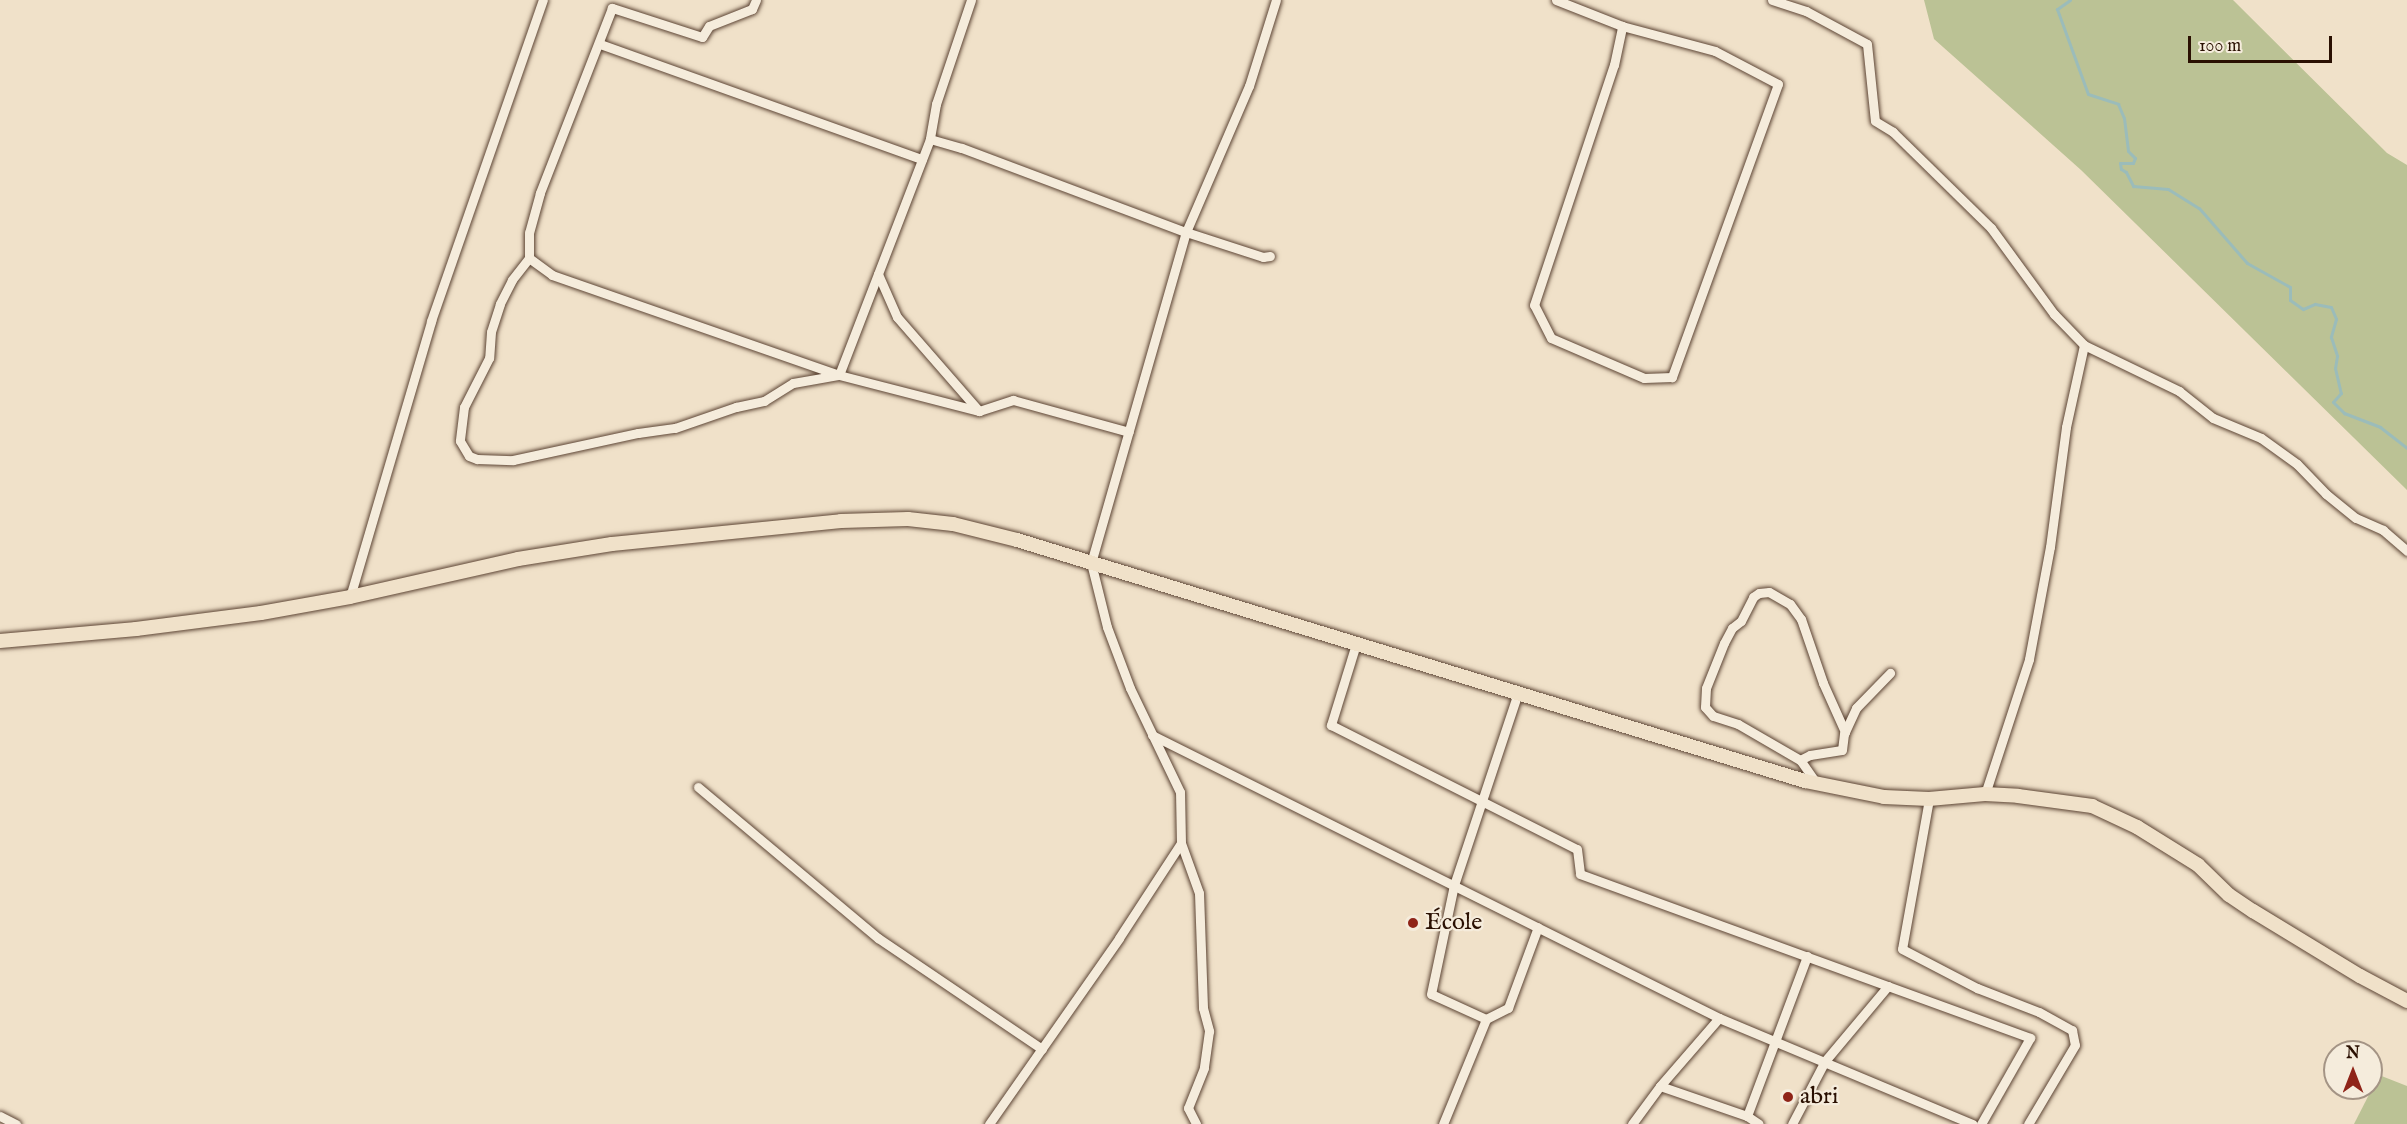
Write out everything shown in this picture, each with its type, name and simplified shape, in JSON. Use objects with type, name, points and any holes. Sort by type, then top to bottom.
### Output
[{"type":"main road","points":[[0,641],[181,623],[350,597],[508,561],[576,549],[841,521],[908,519],[953,524],[1091,563],[1817,784],[1873,796],[1929,799],[1985,794],[2079,803],[2123,818],[2198,865],[2229,895],[2253,911],[2360,976],[2407,1001]]},
{"type":"street","points":[[350,597],[431,321],[543,0]]},
{"type":"street","points":[[756,0],[752,9],[709,26],[702,37],[614,4],[540,193],[529,233],[529,258],[512,280],[500,304],[491,332],[489,358],[464,407],[460,441],[469,456],[477,459],[513,460],[638,433],[675,428],[736,407],[764,401],[793,384],[839,375]]},
{"type":"street","points":[[839,375],[930,139],[936,104],[971,0]]},
{"type":"street","points":[[1196,1124],[1188,1108],[1204,1068],[1209,1031],[1203,1008],[1198,927],[1199,893],[1181,843],[1179,792],[1130,688],[1107,627],[1091,563],[1186,232],[1248,86],[1276,0]]},
{"type":"street","points":[[1556,0],[1622,26],[1715,51],[1778,84],[1672,377],[1644,378],[1551,338],[1534,305],[1614,65],[1622,26]]},
{"type":"street","points":[[1772,0],[1806,11],[1867,44],[1875,121],[1893,132],[1991,228],[2054,314],[2085,345],[2179,391],[2213,418],[2261,438],[2297,464],[2330,498],[2356,518],[2387,533],[2407,550]]},
{"type":"street","points":[[600,44],[922,159]]},
{"type":"street","points":[[930,139],[962,148],[1186,232],[1263,257],[1270,255]]},
{"type":"street","points":[[529,258],[552,275],[839,375],[979,411],[1013,400],[1129,432]]},
{"type":"street","points":[[878,274],[897,317],[979,411]]},
{"type":"street","points":[[1985,794],[2029,659],[2055,518],[2066,427],[2085,345]]},
{"type":"street","points":[[1817,784],[1800,760],[1738,724],[1713,716],[1704,704],[1706,688],[1730,631],[1741,621],[1753,597],[1759,593],[1769,592],[1790,604],[1801,619],[1823,683],[1845,732]]},
{"type":"street","points":[[1356,644],[1331,725],[1576,849],[1580,874],[2030,1038],[1981,1124]]},
{"type":"street","points":[[1800,760],[1810,755],[1842,750],[1845,732],[1856,708],[1890,673]]},
{"type":"street","points":[[1486,1019],[1431,994],[1454,885],[1518,693]]},
{"type":"street","points":[[1152,735],[1719,1018],[1774,1039],[1794,1050],[1973,1124]]},
{"type":"street","points":[[698,787],[878,939],[1042,1049]]},
{"type":"street","points":[[1929,799],[1902,948],[1977,988],[2039,1012],[2072,1030],[2075,1045],[2028,1124]]},
{"type":"street","points":[[988,1124],[1042,1049],[1181,843]]},
{"type":"street","points":[[1443,1124],[1486,1019],[1508,1008],[1538,927]]},
{"type":"street","points":[[1747,1116],[1807,956]]},
{"type":"street","points":[[1792,1124],[1825,1061],[1888,986]]},
{"type":"street","points":[[1632,1124],[1660,1086],[1719,1018]]},
{"type":"street","points":[[1660,1086],[1747,1116],[1759,1124]]},
{"type":"street","points":[[0,1116],[16,1124]]},
{"type":"green space","points":[[1924,0],[2233,0],[2387,153],[2407,165],[2407,490],[2081,170],[1934,39]]},
{"type":"green space","points":[[2383,1077],[2407,1086],[2407,1124],[2354,1124],[2366,1100],[2383,1100]]},
{"type":"waterway","points":[[2070,0],[2057,9],[2088,94],[2118,104],[2124,118],[2128,151],[2135,158],[2133,163],[2120,163],[2121,169],[2126,172],[2133,186],[2168,189],[2199,208],[2247,263],[2290,287],[2290,300],[2303,309],[2315,304],[2331,307],[2336,319],[2331,337],[2337,356],[2335,368],[2341,393],[2333,402],[2344,413],[2380,427],[2407,448]]},
{"type":"place","name":"École","points":[[1413,923]]},
{"type":"place","name":"abri","points":[[1788,1097]]}]
